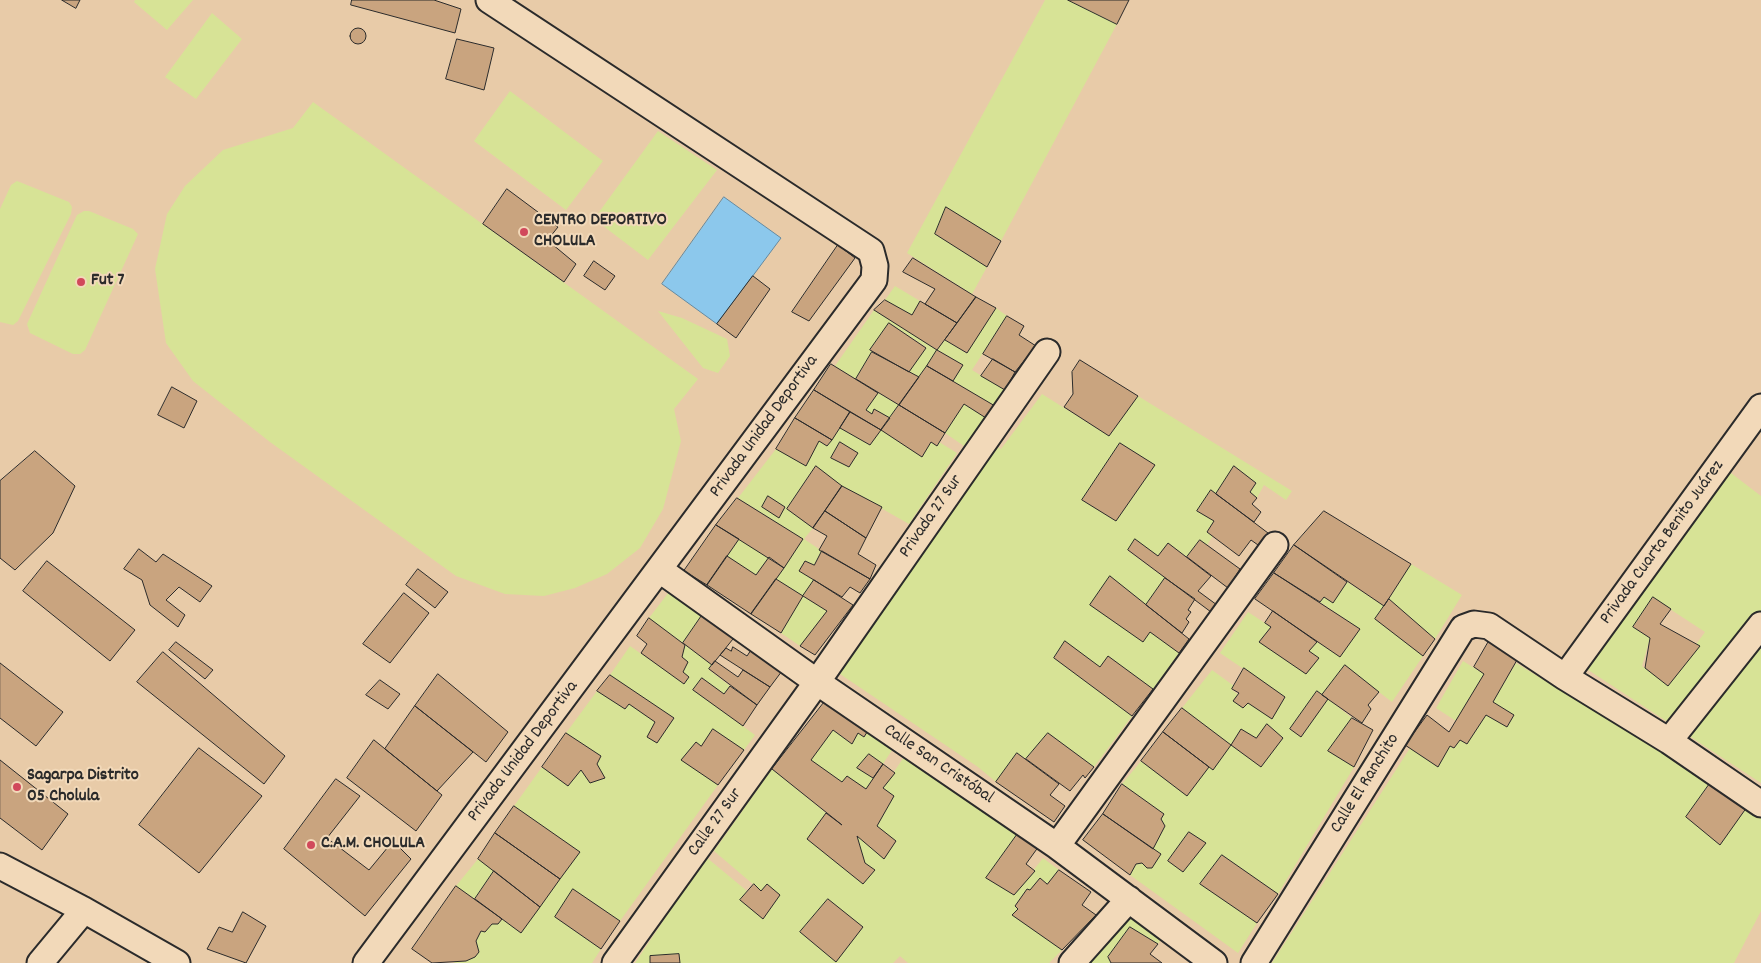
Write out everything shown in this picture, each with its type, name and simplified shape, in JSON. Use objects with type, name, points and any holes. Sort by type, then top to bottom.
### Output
[{"type":"street","name":"Privada Unidad Deportiva","points":[[366,963],[874,280],[875,266],[871,252],[489,0]]},
{"type":"street","name":"Privada 27 Sur","points":[[817,682],[1047,352]]},
{"type":"street","name":"Privada Cuarta Benito Juárez","points":[[1565,677],[1761,407]]},
{"type":"street","points":[[1057,846],[1275,545]]},
{"type":"street","name":"Calle San Cristóbal","points":[[660,570],[817,682],[1057,846],[1214,963]]},
{"type":"street","name":"Calle El Ranchito","points":[[1254,963],[1464,628],[1474,624],[1489,626],[1565,677]]},
{"type":"street","points":[[1670,741],[1761,625]]},
{"type":"street","points":[[1565,677],[1670,741],[1761,804]]},
{"type":"street","name":"Calle 27 Sur","points":[[615,963],[817,682]]},
{"type":"street","points":[[0,866],[84,910],[176,963]]},
{"type":"street","points":[[1072,963],[1129,899]]},
{"type":"street","points":[[40,963],[84,910]]},
{"type":"green space","points":[[135,0],[193,0],[167,30],[134,2]]},
{"type":"green space","points":[[1045,0],[1068,0],[1117,24],[1001,241],[947,208],[935,234],[987,267],[972,294],[907,253]]},
{"type":"green space","points":[[212,13],[242,39],[196,99],[165,77]]},
{"type":"green space","points":[[510,91],[603,161],[566,210],[474,141]]},
{"type":"green space","points":[[313,102],[698,379],[674,409],[681,441],[663,509],[640,548],[607,574],[575,588],[544,596],[505,594],[456,576],[270,442],[193,381],[166,343],[155,269],[167,214],[185,186],[223,150],[293,128]]},
{"type":"green space","points":[[658,131],[717,170],[648,260],[594,219]]},
{"type":"green space","name":"Fut 7","points":[[17,181],[69,202],[72,207],[71,214],[18,321],[13,325],[0,322],[0,209],[11,185]]},
{"type":"green space","name":"Fut 7","points":[[84,211],[89,211],[133,229],[138,234],[85,350],[80,354],[73,354],[30,333],[27,324],[77,215]]},
{"type":"green space","points":[[895,286],[920,301],[912,315],[885,300]]},
{"type":"green space","points":[[996,308],[1007,316],[972,370],[1005,390],[995,406],[953,381],[963,365],[938,350],[919,377],[909,372],[926,347],[889,323],[870,350],[872,352],[856,379],[835,366],[874,310],[937,350],[945,340],[966,353]]},
{"type":"green space","points":[[658,311],[682,318],[727,339],[730,356],[718,373],[703,368]]},
{"type":"green space","points":[[878,393],[899,405],[890,418],[872,414],[866,410]]},
{"type":"green space","points":[[1042,394],[1109,436],[1138,396],[1292,491],[1286,500],[1264,485],[1257,498],[1250,492],[1256,483],[1234,466],[1216,494],[1198,511],[1214,521],[1207,531],[1213,536],[1207,545],[1199,540],[1187,557],[1168,543],[1158,556],[1135,540],[1128,551],[1165,578],[1146,605],[1110,576],[1150,632],[1179,653],[1153,689],[1108,656],[1100,667],[1065,642],[1054,658],[1132,716],[1094,767],[1048,733],[1026,759],[1017,753],[996,782],[978,767],[837,672],[996,446],[1001,449]],"holes":[[[1120,443],[1155,465],[1116,521],[1082,500]]]},
{"type":"green space","points":[[964,404],[986,418],[964,446],[945,433]]},
{"type":"green space","points":[[840,428],[870,445],[881,430],[922,457],[931,442],[937,446],[939,442],[957,453],[909,524],[842,486],[815,466],[787,509],[813,528],[804,539],[822,551],[814,565],[805,561],[799,571],[814,580],[804,597],[827,611],[800,646],[781,633],[803,596],[776,579],[803,539],[738,498],[776,449],[806,465],[819,441],[827,446]],"holes":[[[840,442],[858,453],[849,467],[831,458]]]},
{"type":"green space","points":[[1727,470],[1761,496],[1761,783],[1576,662]],"holes":[[[1653,598],[1705,632],[1667,684],[1642,666],[1650,638],[1633,627]]]},
{"type":"green space","points":[[739,539],[769,557],[756,575],[727,556]]},
{"type":"green space","points":[[1411,564],[1462,595],[1435,639],[1389,599]]},
{"type":"green space","points":[[1347,582],[1384,606],[1375,619],[1423,656],[1392,702],[1345,666],[1322,695],[1317,691],[1290,729],[1301,737],[1328,699],[1352,718],[1328,751],[1354,767],[1278,894],[1222,855],[1200,884],[1257,923],[1238,953],[1130,875],[1136,864],[1142,863],[1147,868],[1152,868],[1161,854],[1153,849],[1165,826],[1161,819],[1164,814],[1122,784],[1141,761],[1187,796],[1209,767],[1213,769],[1230,745],[1182,708],[1212,670],[1234,686],[1232,690],[1272,719],[1285,697],[1220,653],[1248,612],[1271,627],[1259,642],[1306,674],[1319,658],[1309,651],[1317,642],[1340,657],[1360,629],[1320,602],[1324,597],[1333,602]],"holes":[[[1241,729],[1256,738],[1283,738],[1261,767],[1231,745]],[[1189,832],[1205,843],[1183,872],[1168,861]]]},
{"type":"green space","points":[[672,588],[705,611],[683,643],[649,618]]},
{"type":"green space","points":[[685,645],[712,665],[709,670],[730,686],[724,694],[702,678],[693,690],[755,735],[744,750],[713,729],[701,746],[695,743],[682,760],[718,785],[620,921],[574,890],[555,917],[601,949],[592,963],[454,963],[456,960],[474,957],[479,952],[476,941],[481,931],[485,932],[492,924],[498,924],[502,919],[521,932],[580,852],[514,806],[542,767],[568,786],[581,770],[590,783],[604,778],[597,764],[601,756],[566,733],[597,691],[625,709],[629,704],[655,722],[647,737],[657,743],[674,718],[610,675],[630,646],[684,684],[689,677],[683,672],[688,663],[682,657]]},
{"type":"green space","points":[[1463,661],[1484,674],[1456,721],[1436,708]]},
{"type":"green space","points":[[1516,663],[1711,782],[1686,817],[1720,845],[1747,807],[1761,816],[1761,911],[1734,963],[1272,963],[1410,748],[1438,767],[1450,746],[1454,748],[1460,740],[1467,744],[1486,715],[1507,727],[1514,715],[1493,702]]},
{"type":"green space","points":[[869,729],[894,747],[883,764],[869,754],[858,768],[873,778],[866,789],[842,782],[811,760],[833,730],[852,744],[858,733],[864,737]]},
{"type":"green space","points":[[906,754],[1019,832],[986,878],[1014,895],[1043,858],[1059,870],[1047,884],[1040,878],[1030,890],[1027,889],[1015,905],[1018,909],[1013,915],[1062,950],[1049,963],[908,963],[900,956],[893,963],[680,963],[679,954],[650,963],[635,963],[706,857],[747,891],[741,900],[764,918],[780,895],[767,885],[761,891],[714,851],[772,769],[826,813],[807,839],[863,884],[874,870],[865,863],[857,836],[884,858],[896,842],[877,826],[894,796],[883,788]],"holes":[[[828,899],[863,927],[836,961],[801,933]]]},
{"type":"green space","points":[[478,859],[494,871],[475,899],[456,886]]},
{"type":"green space","points":[[1131,914],[1162,938],[1158,944],[1130,927],[1108,957],[1111,963],[1087,963]]},
{"type":"water","points":[[724,197],[781,238],[717,324],[662,284]]},
{"type":"building","points":[[62,0],[80,0],[76,8]]},
{"type":"building","points":[[352,0],[434,0],[461,9],[455,33],[351,5]]},
{"type":"building","points":[[1068,0],[1129,0],[1117,24]]},
{"type":"building","points":[[358,28],[366,36],[358,44],[350,36]]},
{"type":"building","points":[[457,39],[494,48],[484,90],[446,79]]},
{"type":"building","name":"CENTRO DEPORTIVO CHOLULA","points":[[507,189],[558,227],[550,237],[555,240],[552,244],[576,264],[564,282],[483,224]]},
{"type":"building","points":[[946,207],[1001,241],[987,267],[935,234]]},
{"type":"building","points":[[838,245],[855,258],[809,321],[792,312]]},
{"type":"building","points":[[913,258],[976,297],[957,323],[925,304],[935,289],[903,272]]},
{"type":"building","name":"CENTRO DEPORTIVO CHOLULA","points":[[594,261],[615,276],[605,290],[584,276]]},
{"type":"building","points":[[753,276],[770,289],[736,338],[717,324]]},
{"type":"building","points":[[976,297],[996,308],[967,353],[945,340]]},
{"type":"building","points":[[885,300],[912,315],[920,301],[957,323],[937,350],[874,310]]},
{"type":"building","points":[[1007,316],[1024,326],[1019,335],[1036,346],[1015,372],[983,354]]},
{"type":"building","points":[[889,323],[926,348],[909,372],[870,350]]},
{"type":"building","points":[[937,350],[963,365],[953,381],[927,366]]},
{"type":"building","points":[[872,352],[919,377],[899,405],[856,379]]},
{"type":"building","points":[[993,359],[1015,372],[1005,390],[981,376]]},
{"type":"building","points":[[1080,360],[1138,396],[1109,436],[1064,407],[1073,394],[1072,372]]},
{"type":"building","points":[[831,364],[878,393],[866,410],[872,414],[874,409],[890,418],[881,430],[814,390]]},
{"type":"building","points":[[927,366],[995,406],[986,418],[964,404],[945,433],[899,405]]},
{"type":"building","points":[[172,387],[197,401],[184,428],[158,415]]},
{"type":"building","points":[[814,390],[850,412],[832,440],[795,418]]},
{"type":"building","points":[[899,405],[945,433],[937,446],[931,442],[922,457],[881,430]]},
{"type":"building","points":[[850,412],[881,430],[870,445],[840,428]]},
{"type":"building","points":[[795,418],[832,440],[827,446],[819,441],[806,466],[776,449]]},
{"type":"building","points":[[840,442],[858,453],[849,467],[831,458]]},
{"type":"building","points":[[1120,443],[1155,465],[1116,521],[1082,500]]},
{"type":"building","points":[[35,451],[75,486],[53,533],[15,570],[0,558],[0,481]]},
{"type":"building","points":[[816,466],[842,486],[813,528],[787,509]]},
{"type":"building","points":[[1234,466],[1256,483],[1250,492],[1257,498],[1252,504],[1261,512],[1254,522],[1216,494]]},
{"type":"building","points":[[842,486],[882,507],[866,538],[825,511]]},
{"type":"building","points":[[1211,490],[1268,533],[1258,545],[1251,540],[1239,556],[1207,532],[1214,521],[1197,511]]},
{"type":"building","points":[[768,496],[785,507],[779,518],[762,507]]},
{"type":"building","points":[[737,498],[803,539],[784,568],[716,525]]},
{"type":"building","points":[[825,511],[866,538],[858,554],[876,565],[870,579],[819,550],[827,536],[813,528]]},
{"type":"building","points":[[1324,511],[1411,564],[1384,606],[1294,545]]},
{"type":"building","points":[[716,525],[739,539],[707,585],[684,571]]},
{"type":"building","points":[[1135,539],[1158,556],[1168,543],[1211,576],[1198,591],[1217,605],[1211,612],[1128,550]]},
{"type":"building","points":[[1200,540],[1240,569],[1228,588],[1187,557]]},
{"type":"building","points":[[1294,545],[1347,582],[1333,603],[1324,597],[1320,602],[1274,573]]},
{"type":"building","points":[[139,549],[156,562],[163,554],[212,586],[200,602],[179,587],[166,600],[185,615],[178,627],[150,605],[142,580],[124,569]]},
{"type":"building","points":[[822,551],[870,579],[860,593],[850,587],[842,597],[799,571],[805,561],[814,565]]},
{"type":"building","points":[[727,556],[756,575],[769,557],[784,568],[751,614],[707,585]]},
{"type":"building","points":[[47,561],[135,630],[110,661],[23,591]]},
{"type":"building","points":[[418,569],[448,592],[435,608],[406,585]]},
{"type":"building","points":[[1274,573],[1360,629],[1340,657],[1255,599]]},
{"type":"building","points":[[1110,576],[1189,639],[1179,653],[1150,632],[1143,642],[1090,605]]},
{"type":"building","points":[[1165,578],[1195,599],[1188,610],[1191,612],[1186,619],[1189,622],[1182,633],[1146,605]]},
{"type":"building","points":[[776,579],[803,596],[781,633],[751,614]]},
{"type":"building","points":[[814,580],[853,605],[815,655],[800,646],[827,611],[803,596]]},
{"type":"building","points":[[404,593],[429,613],[390,663],[363,644]]},
{"type":"building","points":[[1653,597],[1671,609],[1660,624],[1700,646],[1668,686],[1645,668],[1650,638],[1633,627]]},
{"type":"building","points":[[1389,599],[1435,639],[1423,656],[1375,619]]},
{"type":"building","points":[[705,611],[737,634],[712,665],[683,643]]},
{"type":"building","points":[[1273,611],[1317,642],[1309,651],[1319,658],[1306,674],[1259,642],[1271,627],[1265,623]]},
{"type":"building","points":[[649,618],[685,645],[682,657],[688,662],[683,672],[689,677],[684,684],[641,653],[647,644],[637,636]]},
{"type":"building","points":[[1065,641],[1100,667],[1108,656],[1153,689],[1132,716],[1054,658]]},
{"type":"building","points":[[1489,641],[1517,660],[1493,702],[1514,715],[1507,727],[1486,715],[1467,744],[1460,740],[1454,748],[1450,746],[1438,767],[1405,745],[1427,715],[1449,732],[1484,674],[1474,667]]},
{"type":"building","points":[[176,642],[213,670],[205,679],[169,650]]},
{"type":"building","points":[[733,647],[747,656],[753,647],[785,667],[770,687],[720,655],[726,648],[731,651]]},
{"type":"building","points":[[163,652],[285,756],[264,784],[137,682]]},
{"type":"building","points":[[715,661],[738,677],[743,670],[770,687],[757,705],[709,669]]},
{"type":"building","name":"Sagarpa Distrito 05 Cholula","points":[[0,663],[63,712],[36,746],[0,718]]},
{"type":"building","points":[[1345,665],[1379,692],[1368,705],[1371,709],[1362,723],[1322,695]]},
{"type":"building","points":[[1244,668],[1285,697],[1272,719],[1248,703],[1243,708],[1233,701],[1239,693],[1232,689]]},
{"type":"building","points":[[438,674],[508,732],[486,762],[415,706]]},
{"type":"building","points":[[610,675],[674,718],[657,743],[647,737],[655,722],[629,704],[625,709],[597,691]]},
{"type":"building","points":[[702,678],[724,694],[730,686],[757,705],[743,726],[693,690]]},
{"type":"building","points":[[380,680],[400,694],[388,709],[366,695]]},
{"type":"building","points":[[1317,691],[1328,699],[1301,737],[1290,729]]},
{"type":"building","points":[[826,700],[869,729],[864,737],[858,733],[852,744],[833,730],[811,760],[842,782],[847,776],[866,789],[883,764],[895,773],[883,788],[894,796],[877,826],[896,841],[884,859],[857,836],[865,863],[875,870],[863,884],[807,839],[826,813],[842,825],[772,769]]},
{"type":"building","name":"C.A.M. CHOLULA","points":[[415,706],[473,752],[437,791],[385,749]]},
{"type":"building","points":[[1182,708],[1231,745],[1213,770],[1163,732]]},
{"type":"building","points":[[1352,718],[1373,730],[1354,767],[1328,751]]},
{"type":"building","points":[[1267,724],[1283,738],[1261,767],[1231,745],[1241,729],[1256,738]]},
{"type":"building","points":[[713,729],[744,750],[718,785],[681,760],[696,742],[701,746]]},
{"type":"building","points":[[1163,732],[1209,767],[1187,796],[1141,761]]},
{"type":"building","points":[[566,733],[601,756],[597,764],[605,778],[590,783],[581,770],[568,786],[542,767]]},
{"type":"building","points":[[1048,733],[1094,767],[1085,778],[1083,775],[1070,791],[1026,759]]},
{"type":"building","name":"C.A.M. CHOLULA","points":[[374,740],[442,795],[416,831],[347,778]]},
{"type":"building","points":[[199,748],[262,796],[199,873],[139,825]]},
{"type":"building","points":[[1017,753],[1059,784],[1050,795],[1065,806],[1054,822],[996,782]]},
{"type":"building","points":[[869,754],[883,764],[873,778],[857,768]]},
{"type":"building","name":"Sagarpa Distrito 05 Cholula","points":[[0,760],[68,814],[42,850],[0,818]]},
{"type":"building","name":"C.A.M. CHOLULA","points":[[336,779],[360,796],[327,838],[369,870],[393,841],[411,859],[365,916],[284,849]]},
{"type":"building","points":[[1711,782],[1747,807],[1720,845],[1686,817]]},
{"type":"building","points":[[1122,784],[1164,814],[1161,819],[1165,826],[1153,849],[1103,814]]},
{"type":"building","points":[[514,806],[580,852],[560,879],[495,833]]},
{"type":"building","points":[[1103,814],[1161,854],[1152,868],[1147,868],[1142,863],[1136,864],[1130,875],[1083,840]]},
{"type":"building","points":[[1019,832],[1039,846],[1026,864],[1035,871],[1014,895],[986,878]]},
{"type":"building","points":[[1189,832],[1206,843],[1183,872],[1168,861]]},
{"type":"building","points":[[495,833],[560,879],[540,907],[478,859]]},
{"type":"building","points":[[1222,855],[1278,894],[1257,923],[1200,884]]},
{"type":"building","points":[[1059,870],[1091,892],[1082,905],[1096,915],[1062,950],[1012,915],[1018,909],[1015,906],[1027,889],[1030,890],[1040,878],[1047,884]]},
{"type":"building","points":[[494,871],[540,907],[521,933],[475,899]]},
{"type":"building","points":[[754,884],[761,891],[767,884],[780,895],[763,919],[740,900]]},
{"type":"building","points":[[456,886],[502,919],[498,924],[492,924],[485,932],[481,931],[476,941],[479,952],[475,957],[466,961],[432,963],[412,949]]},
{"type":"building","points":[[573,889],[620,921],[601,949],[555,917]]},
{"type":"building","points":[[828,899],[863,927],[836,962],[800,932]]},
{"type":"building","points":[[243,912],[266,926],[246,963],[207,949],[219,927],[232,932]]},
{"type":"building","points":[[1130,927],[1158,944],[1150,954],[1162,963],[1111,963],[1108,957]]},
{"type":"building","points":[[679,954],[680,963],[650,963],[650,956]]},
{"type":"place","name":"CENTRO DEPORTIVO CHOLULA","points":[[524,232]]},
{"type":"place","name":"Fut 7","points":[[81,282]]},
{"type":"place","name":"Sagarpa Distrito 05 Cholula","points":[[17,787]]},
{"type":"place","name":"C.A.M. CHOLULA","points":[[311,845]]}]
